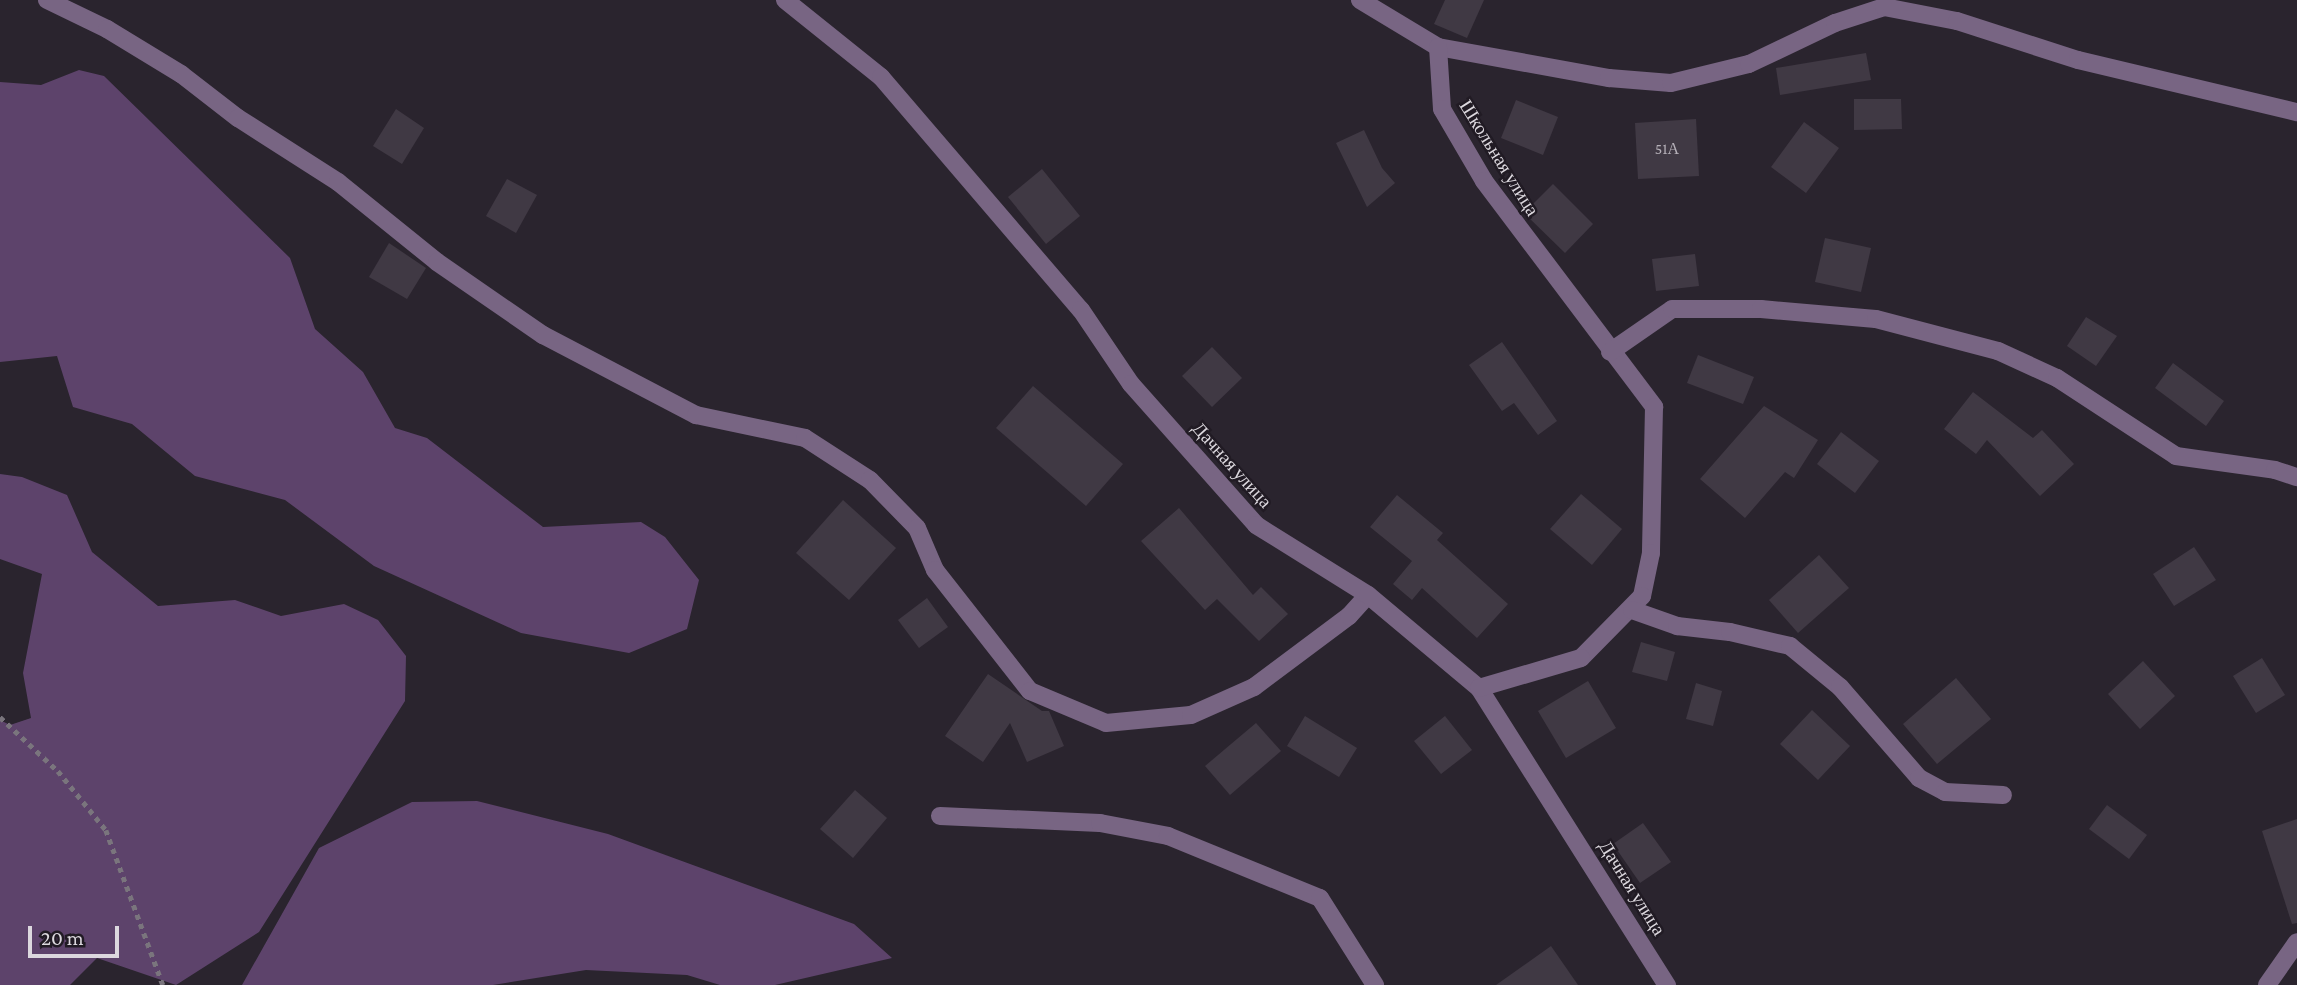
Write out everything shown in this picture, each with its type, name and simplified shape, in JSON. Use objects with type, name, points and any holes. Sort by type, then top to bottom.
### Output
[{"type":"street","points":[[47,0],[107,29],[181,74],[238,118],[338,182],[437,262],[543,335],[696,415],[805,438],[870,480],[917,528],[935,570],[1030,691],[1106,723],[1191,715],[1254,687],[1349,616],[1368,595]]},
{"type":"street","name":"Дачная улица","points":[[785,0],[881,77],[1081,310],[1131,384],[1256,525],[1368,595],[1479,688],[1667,985]]},
{"type":"street","points":[[1360,0],[1438,47],[1609,78],[1671,83],[1749,64],[1835,23],[1884,7],[1957,22],[2078,60],[2297,112]]},
{"type":"street","name":"Школьная улица","points":[[1438,47],[1442,109],[1484,181],[1610,352],[1654,407],[1651,553],[1642,596],[1632,610]]},
{"type":"street","points":[[1610,352],[1672,309],[1761,309],[1877,319],[1998,351],[2057,378],[2176,456],[2275,470],[2297,477]]},
{"type":"street","points":[[1479,688],[1581,658],[1632,610],[1677,626],[1730,632],[1790,646],[1840,687],[1919,778],[1945,792],[2003,795]]},
{"type":"street","points":[[940,816],[1100,823],[1168,836],[1320,898],[1375,985]]},
{"type":"street","points":[[2267,985],[2297,942]]},
{"type":"path","points":[[0,717],[58,771],[106,830],[163,985]]},
{"type":"shaded area","points":[[79,70],[104,76],[290,258],[315,329],[363,372],[395,428],[427,438],[543,527],[641,522],[665,537],[699,580],[687,629],[629,653],[521,633],[374,566],[285,500],[195,476],[132,424],[73,407],[57,356],[0,362],[0,82],[41,85]]},
{"type":"shaded area","points":[[0,474],[22,477],[67,495],[92,552],[158,606],[235,600],[281,616],[344,604],[378,620],[406,656],[405,701],[259,932],[176,985],[97,958],[70,985],[0,985],[0,720],[10,725],[31,718],[23,673],[42,574],[0,559]]},
{"type":"shaded area","points":[[477,801],[608,834],[854,924],[892,958],[775,985],[720,985],[687,975],[586,970],[493,985],[242,985],[319,848],[412,802]]},
{"type":"building","points":[[1445,0],[1484,0],[1467,38],[1434,24]]},
{"type":"building","points":[[1866,53],[1871,80],[1780,95],[1776,68]]},
{"type":"building","points":[[1854,99],[1901,99],[1902,129],[1854,130]]},
{"type":"building","points":[[1516,100],[1558,117],[1543,155],[1501,138]]},
{"type":"building","points":[[396,109],[424,128],[402,164],[373,146]]},
{"type":"building","points":[[1696,119],[1699,176],[1638,179],[1635,123]]},
{"type":"building","points":[[1804,122],[1839,148],[1806,193],[1771,167]]},
{"type":"building","points":[[1364,130],[1382,168],[1395,183],[1367,207],[1336,143]]},
{"type":"building","points":[[1042,169],[1080,216],[1046,244],[1008,197]]},
{"type":"building","points":[[507,179],[537,195],[516,233],[486,216]]},
{"type":"building","points":[[1553,184],[1593,224],[1565,253],[1524,213]]},
{"type":"building","points":[[1825,238],[1871,248],[1861,292],[1815,282]]},
{"type":"building","points":[[389,243],[426,268],[407,299],[369,277]]},
{"type":"building","points":[[1695,254],[1699,286],[1656,291],[1652,259]]},
{"type":"building","points":[[2086,317],[2117,336],[2096,366],[2067,346]]},
{"type":"building","points":[[1502,342],[1557,421],[1538,435],[1514,403],[1502,411],[1469,365]]},
{"type":"building","points":[[1212,347],[1242,378],[1212,407],[1182,376]]},
{"type":"building","points":[[1698,355],[1754,377],[1743,404],[1687,383]]},
{"type":"building","points":[[2173,363],[2224,401],[2206,426],[2155,388]]},
{"type":"building","points":[[1033,386],[1123,464],[1086,506],[996,428]]},
{"type":"building","points":[[1973,392],[2033,438],[2042,430],[2074,464],[2040,496],[1987,440],[1976,454],[1944,429]]},
{"type":"building","points":[[1764,406],[1818,440],[1794,478],[1785,472],[1745,518],[1700,479]]},
{"type":"building","points":[[1841,432],[1879,461],[1855,493],[1817,464]]},
{"type":"building","points":[[1581,494],[1622,529],[1592,565],[1550,529]]},
{"type":"building","points":[[1397,495],[1443,533],[1437,540],[1508,604],[1477,638],[1422,588],[1412,600],[1393,584],[1412,561],[1370,527]]},
{"type":"building","points":[[843,500],[896,548],[849,600],[796,553]]},
{"type":"building","points":[[1179,508],[1253,595],[1261,587],[1288,614],[1259,641],[1217,599],[1205,610],[1141,541]]},
{"type":"building","points":[[2194,547],[2216,580],[2174,606],[2153,574]]},
{"type":"building","points":[[1819,555],[1849,588],[1798,633],[1769,600]]},
{"type":"building","points":[[927,598],[948,627],[919,648],[898,620]]},
{"type":"building","points":[[1641,642],[1675,652],[1667,681],[1632,672]]},
{"type":"building","points":[[2262,658],[2285,695],[2256,713],[2233,676]]},
{"type":"building","points":[[2143,661],[2175,696],[2140,729],[2108,694]]},
{"type":"building","points":[[988,674],[1042,711],[1049,711],[1064,746],[1027,762],[1010,723],[983,762],[945,736]]},
{"type":"building","points":[[1956,678],[1991,719],[1937,764],[1903,724]]},
{"type":"building","points":[[1588,681],[1616,728],[1566,758],[1538,711]]},
{"type":"building","points":[[1696,683],[1722,691],[1713,726],[1686,719]]},
{"type":"building","points":[[1812,710],[1850,746],[1818,780],[1780,744]]},
{"type":"building","points":[[1305,716],[1357,748],[1339,777],[1287,746]]},
{"type":"building","points":[[1445,716],[1472,750],[1441,774],[1414,741]]},
{"type":"building","points":[[1256,723],[1281,751],[1230,795],[1205,766]]},
{"type":"building","points":[[855,790],[887,818],[853,858],[820,829]]},
{"type":"building","points":[[2107,805],[2147,835],[2129,859],[2089,829]]},
{"type":"building","points":[[2297,819],[2297,923],[2292,924],[2262,831]]},
{"type":"building","points":[[1643,823],[1671,862],[1640,883],[1613,844]]},
{"type":"building","points":[[1551,946],[1578,985],[1496,985]]}]
